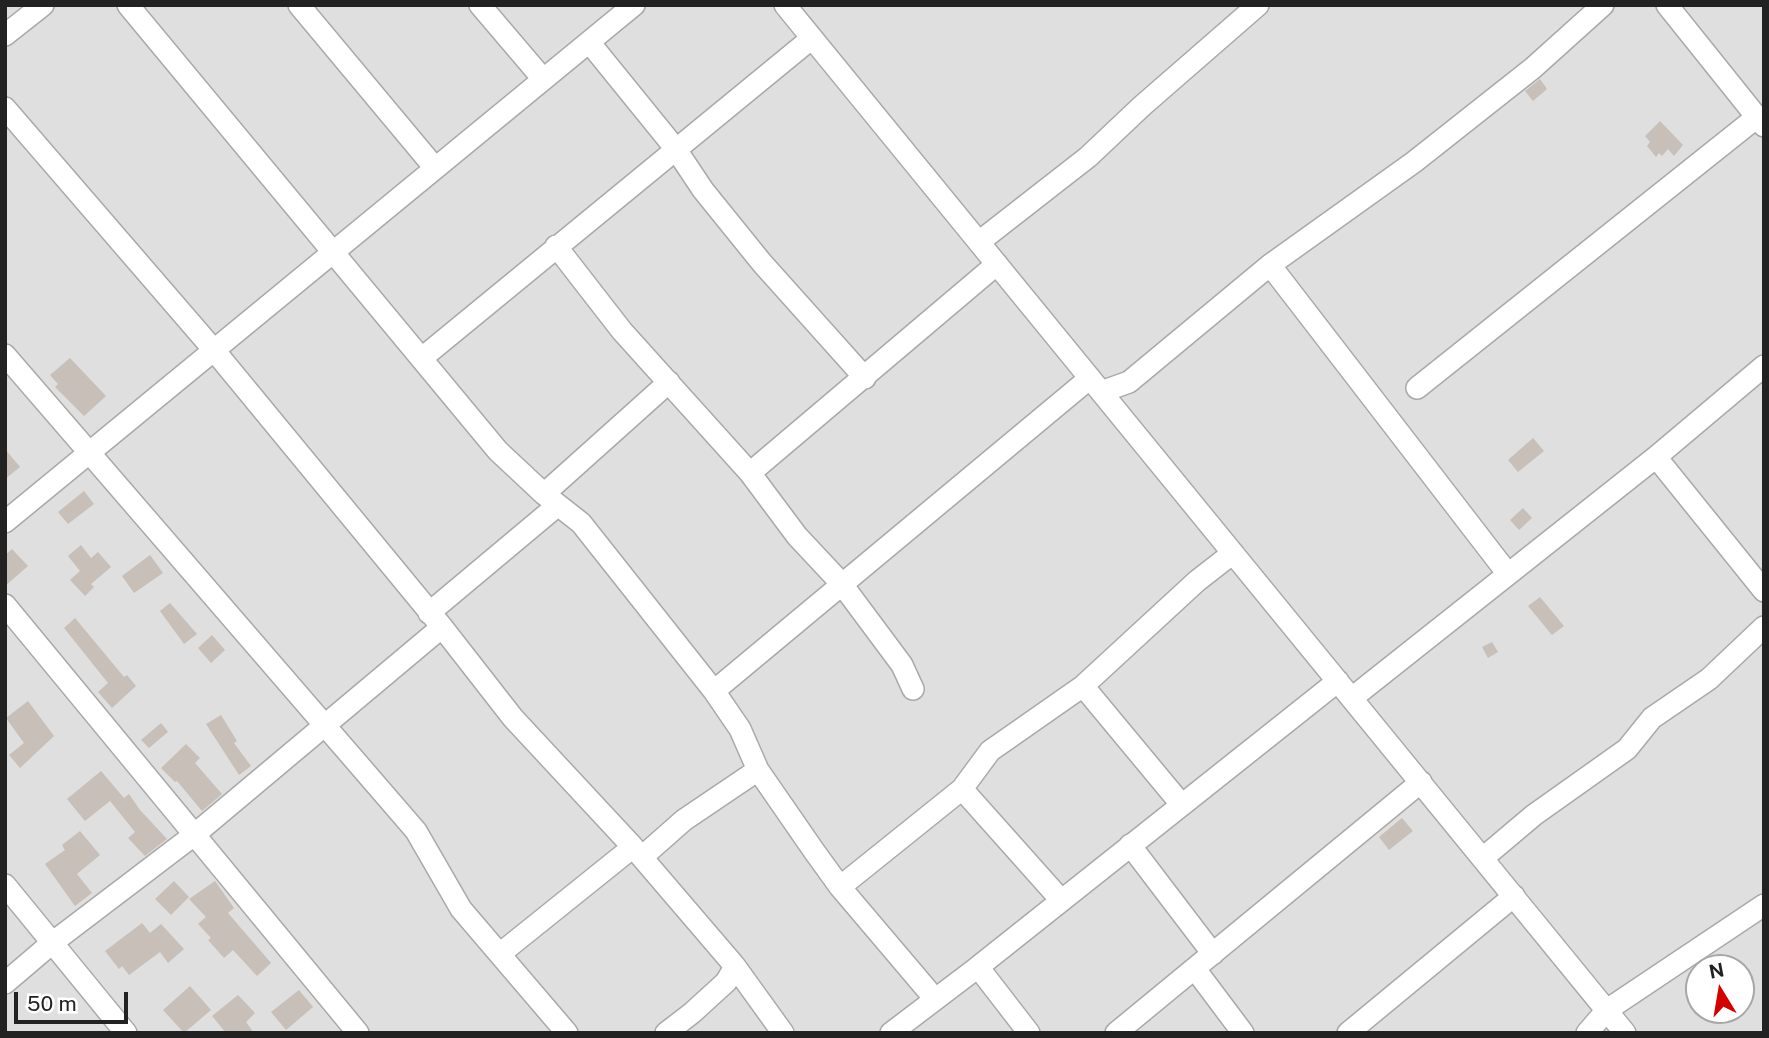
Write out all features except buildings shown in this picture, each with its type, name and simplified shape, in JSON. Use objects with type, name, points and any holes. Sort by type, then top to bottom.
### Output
[{"type":"street","points":[[5,35],[43,5]]},
{"type":"street","points":[[128,5],[498,450],[581,523],[714,691],[740,729],[758,770],[840,887],[935,999]]},
{"type":"street","points":[[299,5],[435,168]]},
{"type":"street","points":[[481,5],[543,79]]},
{"type":"street","points":[[5,522],[634,5]]},
{"type":"street","points":[[785,5],[1625,1033]]},
{"type":"street","points":[[979,242],[1088,157],[1258,5]]},
{"type":"street","points":[[714,691],[841,583],[1096,385],[1129,382],[1270,265],[1414,162],[1533,68],[1603,5]]},
{"type":"street","points":[[1417,388],[1760,122],[1667,5]]},
{"type":"street","points":[[422,358],[812,38]]},
{"type":"street","points":[[589,42],[675,148],[703,190],[762,263],[864,378]]},
{"type":"street","points":[[5,108],[213,349],[513,718],[637,852],[733,965],[783,1033]]},
{"type":"street","points":[[556,246],[622,331],[750,473],[797,536],[841,583],[902,665],[914,689]]},
{"type":"street","points":[[750,473],[997,264]]},
{"type":"street","points":[[1270,265],[1508,574]]},
{"type":"street","points":[[5,355],[416,831],[461,909],[567,1033]]},
{"type":"street","points":[[891,1033],[978,967],[1181,804],[1508,574],[1656,457],[1764,366]]},
{"type":"street","points":[[1121,416],[1129,382]]},
{"type":"street","points":[[5,983],[52,943],[194,835],[325,723],[436,620],[551,499],[669,383]]},
{"type":"street","points":[[1656,457],[1764,591]]},
{"type":"street","points":[[840,887],[962,789],[990,751],[1083,686],[1197,581],[1233,553]]},
{"type":"street","points":[[5,605],[358,1033]]},
{"type":"street","points":[[1483,858],[1534,815],[1627,749],[1652,718],[1709,679],[1764,627]]},
{"type":"street","points":[[1083,686],[1181,804]]},
{"type":"street","points":[[501,953],[637,852],[758,770]]},
{"type":"street","points":[[1116,1033],[1421,782]]},
{"type":"street","points":[[962,789],[1061,900]]},
{"type":"street","points":[[1130,845],[1213,954]]},
{"type":"street","points":[[5,885],[126,1033]]},
{"type":"street","points":[[1348,1033],[1514,896]]},
{"type":"street","points":[[1587,1033],[1607,1010],[1764,905]]},
{"type":"street","points":[[666,1033],[726,982],[733,972],[733,965]]},
{"type":"street","points":[[978,967],[1029,1033]]},
{"type":"street","points":[[1195,969],[1243,1033]]},
{"type":"shaded area","points":[[5,5],[1764,5],[1764,1033],[5,1033]]}]
